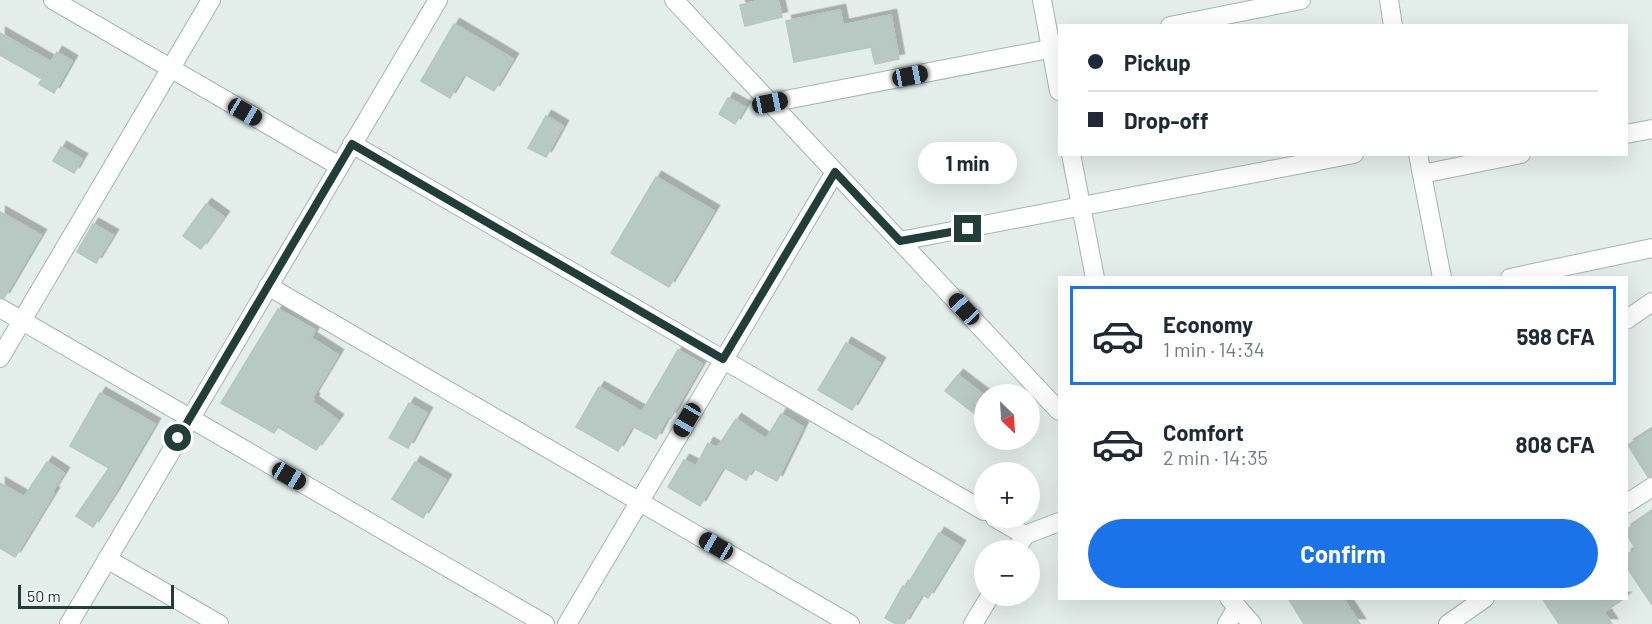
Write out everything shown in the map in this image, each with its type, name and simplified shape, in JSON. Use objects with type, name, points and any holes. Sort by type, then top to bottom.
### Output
[{"type":"street","points":[[53,0],[339,166]]},
{"type":"street","points":[[0,357],[212,0]]},
{"type":"street","points":[[69,624],[438,0]]},
{"type":"street","points":[[674,0],[1058,410]]},
{"type":"street","points":[[1041,0],[1055,48],[1058,80]]},
{"type":"street","points":[[1180,24],[1301,0]]},
{"type":"street","points":[[1389,0],[1394,24]]},
{"type":"street","points":[[770,103],[1055,48]]},
{"type":"street","points":[[1628,134],[1652,129]]},
{"type":"street","points":[[352,144],[974,505]]},
{"type":"street","points":[[1071,156],[1095,276]]},
{"type":"street","points":[[900,241],[1082,208],[1344,156]]},
{"type":"street","points":[[1418,156],[1442,276]]},
{"type":"street","points":[[1422,174],[1511,156]]},
{"type":"street","points":[[567,624],[835,172]]},
{"type":"street","points":[[1519,276],[1652,248]]},
{"type":"street","points":[[268,286],[850,624]]},
{"type":"street","points":[[1628,319],[1652,302]]},
{"type":"street","points":[[0,308],[544,624]]},
{"type":"street","points":[[1628,503],[1652,487]]},
{"type":"street","points":[[1026,540],[1058,523]]},
{"type":"street","points":[[1005,528],[1018,540]]},
{"type":"street","points":[[107,559],[219,624]]},
{"type":"street","points":[[1448,624],[1482,600]]},
{"type":"street","points":[[1227,624],[1233,603]]},
{"type":"street","points":[[1233,603],[1252,624]]},
{"type":"street","points":[[973,624],[984,606]]},
{"type":"building","points":[[761,0],[778,0],[782,17],[745,26],[740,5]]},
{"type":"building","points":[[840,10],[843,25],[891,15],[899,59],[875,64],[871,47],[794,62],[786,21]]},
{"type":"building","points":[[454,24],[513,59],[494,91],[464,74],[450,98],[421,81]]},
{"type":"building","points":[[0,33],[51,62],[57,52],[72,61],[54,93],[39,84],[42,79],[0,55]]},
{"type":"building","points":[[728,98],[745,107],[735,124],[719,114]]},
{"type":"building","points":[[546,116],[563,126],[546,157],[528,148]]},
{"type":"building","points":[[61,147],[82,159],[74,173],[53,161]]},
{"type":"building","points":[[656,177],[714,211],[669,287],[611,253]]},
{"type":"building","points":[[206,204],[224,217],[201,249],[183,236]]},
{"type":"building","points":[[0,212],[41,235],[4,298],[0,297]]},
{"type":"building","points":[[93,224],[113,235],[96,263],[77,252]]},
{"type":"building","points":[[278,309],[315,330],[311,338],[338,355],[312,398],[313,402],[338,420],[316,450],[278,427],[274,433],[221,403]]},
{"type":"building","points":[[846,343],[880,363],[852,410],[818,390]]},
{"type":"building","points":[[678,350],[702,364],[671,418],[668,416],[656,439],[632,426],[618,451],[576,427],[599,387],[642,412]]},
{"type":"building","points":[[958,375],[974,387],[974,413],[945,391]]},
{"type":"building","points":[[100,393],[155,424],[93,527],[76,516],[109,468],[70,446]]},
{"type":"building","points":[[409,403],[427,413],[408,448],[389,438]]},
{"type":"building","points":[[781,414],[803,427],[777,481],[753,468],[746,480],[723,467],[700,506],[668,487],[684,460],[696,466],[708,443],[717,448],[736,419],[766,439]]},
{"type":"building","points":[[1652,430],[1652,476],[1648,477],[1628,445]]},
{"type":"building","points":[[47,462],[64,473],[15,557],[0,548],[0,483],[24,497]]},
{"type":"building","points":[[415,462],[446,480],[423,518],[392,499]]},
{"type":"building","points":[[1652,512],[1652,605],[1628,569],[1628,554],[1636,549],[1628,537],[1628,529]]},
{"type":"building","points":[[939,533],[960,546],[928,598],[922,594],[904,624],[896,624],[885,618],[903,586],[906,587]]},
{"type":"building","points":[[1289,600],[1344,600],[1360,624],[1304,624]]},
{"type":"building","points":[[1543,600],[1622,600],[1604,612],[1612,624],[1559,624]]},
{"type":"route","points":[[178,438],[352,144],[723,359],[835,172],[900,241],[968,229]]}]
